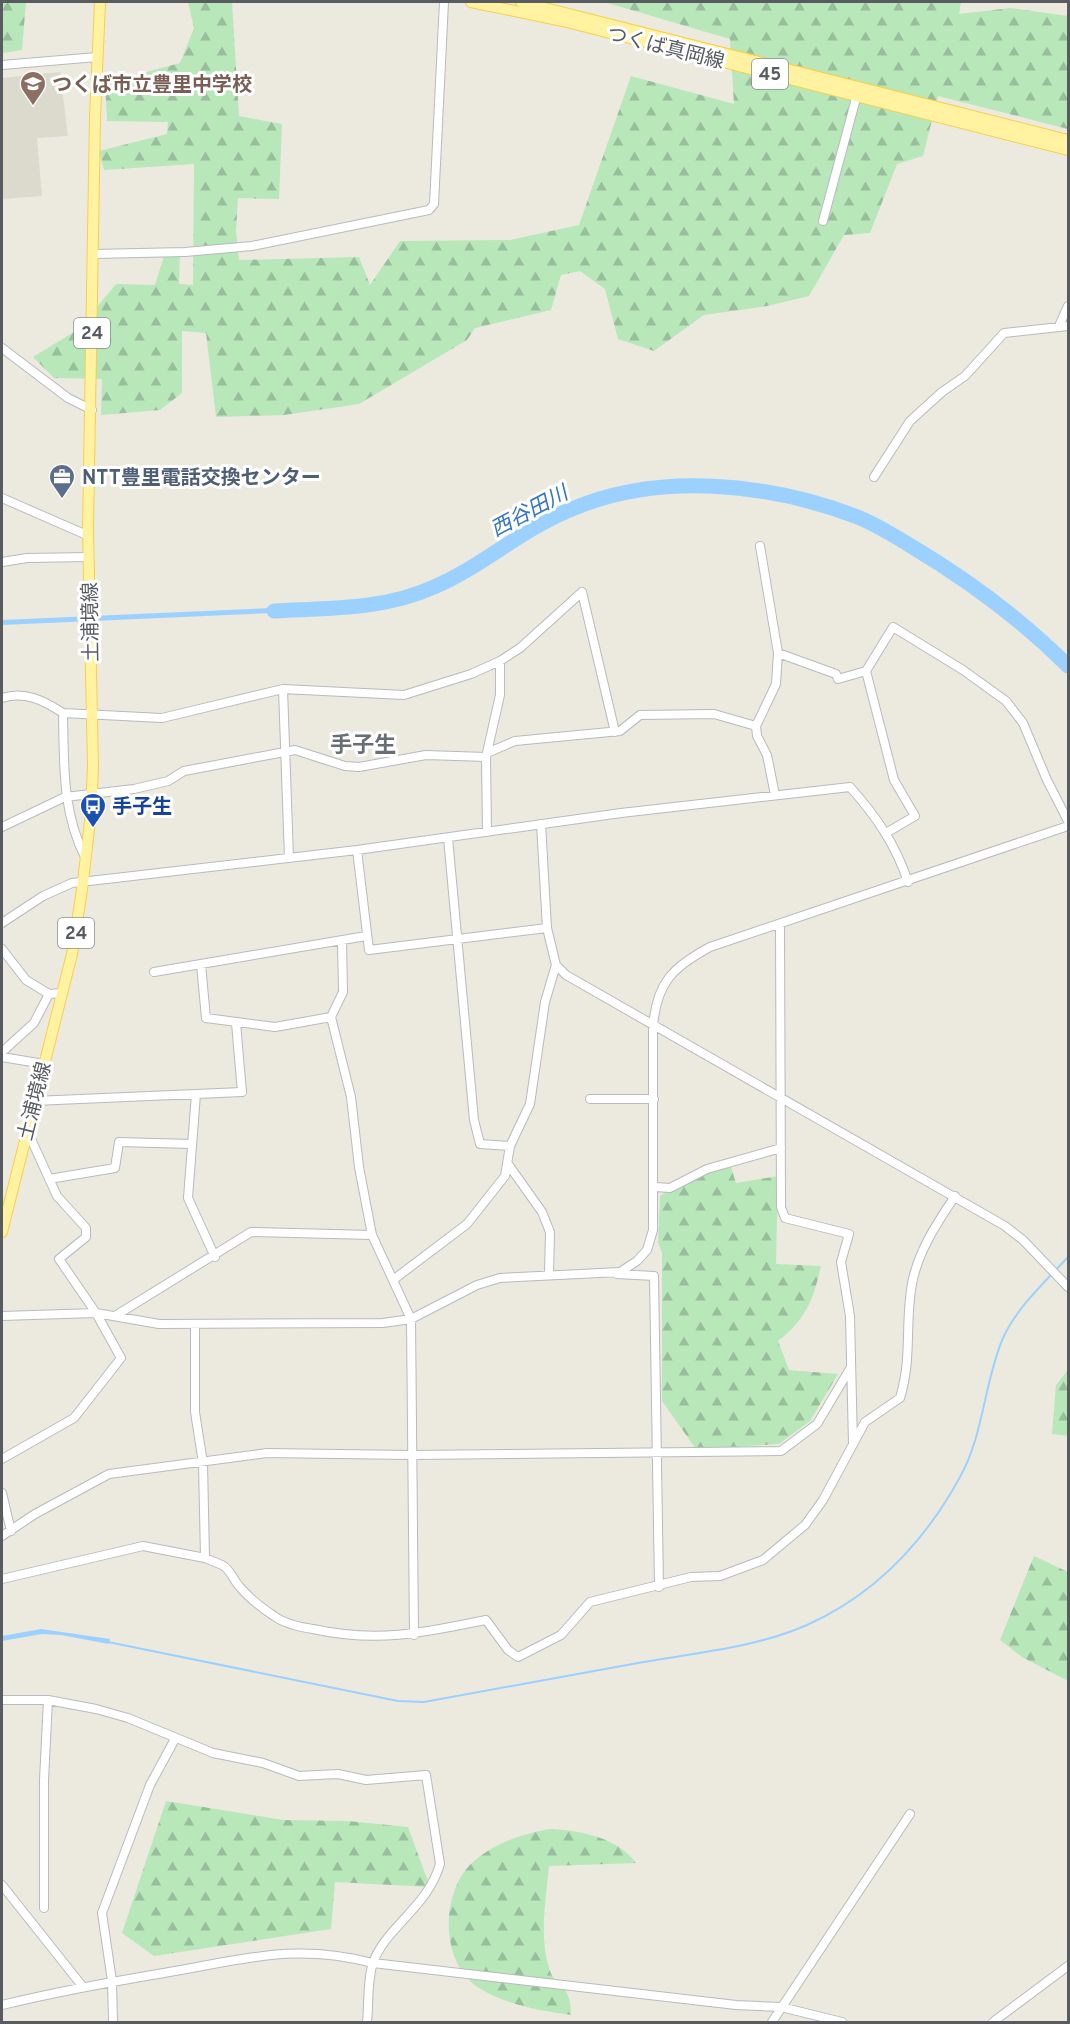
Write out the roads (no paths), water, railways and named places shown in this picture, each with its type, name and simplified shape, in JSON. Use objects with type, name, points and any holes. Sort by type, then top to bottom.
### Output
[{"type":"main road","name":"土浦境線","points":[[2,1232],[75,937],[86,859],[92,792],[89,536],[97,57],[100,2]]},
{"type":"main road","name":"つくば真岡線","points":[[471,2],[563,21],[1068,140]]},
{"type":"main road","name":"つくば真岡線","points":[[521,2],[1068,150]]},
{"type":"street","points":[[93,254],[186,252],[252,246],[429,210],[434,204],[444,2]]},
{"type":"street","points":[[2,65],[97,57]]},
{"type":"street","points":[[823,221],[858,92]]},
{"type":"street","points":[[874,477],[910,421],[942,392],[965,376],[1004,333],[1064,326],[1068,306]]},
{"type":"street","points":[[2,348],[68,398],[92,410]]},
{"type":"street","points":[[2,498],[89,536]]},
{"type":"street","points":[[760,546],[778,653],[776,684],[756,726],[757,736],[767,755],[775,795]]},
{"type":"street","points":[[2,562],[27,558],[89,557]]},
{"type":"street","points":[[2,698],[23,694],[51,705],[63,713],[162,718],[283,688],[404,695],[471,674],[500,661],[520,648],[582,592],[615,732]]},
{"type":"street","points":[[778,653],[836,674],[838,679],[866,671],[893,627],[1006,701],[1023,723],[1047,780],[1068,821]]},
{"type":"street","points":[[487,832],[487,755],[500,695],[500,661]]},
{"type":"street","points":[[866,671],[894,780],[915,816],[885,832]]},
{"type":"street","points":[[283,688],[289,858]]},
{"type":"street","points":[[63,713],[65,797],[71,823],[86,859]]},
{"type":"street","points":[[2,827],[38,807],[65,797],[92,792],[134,789],[168,781],[184,771],[295,750],[345,766],[359,767],[426,755],[487,755],[515,741],[615,732],[620,731],[640,715],[714,714],[756,726]]},
{"type":"street","points":[[2,923],[45,895],[66,885],[83,882],[357,850],[541,824],[850,787],[897,849],[908,882]]},
{"type":"street","points":[[393,1280],[467,1224],[505,1176],[510,1146],[530,1104],[545,1002],[556,965],[547,928],[541,824]]},
{"type":"street","points":[[614,1273],[632,1264],[647,1250],[653,1230],[655,1187],[653,1026],[658,996],[669,975],[685,960],[710,948],[1068,826]]},
{"type":"street","points":[[448,838],[474,1120],[480,1144],[510,1146]]},
{"type":"street","points":[[357,850],[369,950],[547,928]]},
{"type":"street","points":[[780,924],[781,1207],[785,1218],[849,1234],[842,1262],[850,1316],[853,1445]]},
{"type":"street","points":[[154,972],[366,936]]},
{"type":"street","points":[[342,941],[343,992],[331,1017],[351,1097],[372,1235],[411,1319],[414,1635]]},
{"type":"street","points":[[2,949],[26,980],[49,994],[62,993]]},
{"type":"street","points":[[201,965],[206,1018],[275,1028],[331,1017]]},
{"type":"street","points":[[556,965],[566,975],[653,1026],[1005,1226],[1068,1287]]},
{"type":"street","points":[[2,1052],[34,1023],[49,994]]},
{"type":"street","points":[[34,1101],[242,1092],[236,1023]]},
{"type":"street","points":[[2,1057],[44,1064]]},
{"type":"street","points":[[196,1094],[188,1198],[215,1257]]},
{"type":"street","points":[[590,1099],[654,1099]]},
{"type":"street","points":[[2,1460],[74,1418],[119,1363],[119,1353],[96,1313],[59,1259],[86,1237],[86,1228],[57,1196],[31,1139],[25,1138]]},
{"type":"street","points":[[49,1179],[115,1168],[119,1142],[192,1144]]},
{"type":"street","points":[[655,1187],[670,1188],[707,1169],[781,1148]]},
{"type":"street","points":[[508,1164],[542,1212],[550,1232],[549,1275]]},
{"type":"street","points":[[2,1579],[143,1546],[205,1558],[230,1569],[239,1586],[257,1603],[275,1617],[294,1625],[350,1636],[414,1635],[486,1620],[508,1650],[518,1657],[561,1635],[590,1602],[659,1587],[691,1577],[728,1574],[763,1560],[805,1525],[824,1500],[865,1422],[900,1398],[910,1348],[913,1280],[932,1232],[955,1196]]},
{"type":"street","points":[[115,1316],[215,1257],[251,1232],[372,1235]]},
{"type":"street","points":[[2,1316],[96,1313],[159,1324],[383,1323],[411,1319],[477,1285],[500,1278],[614,1273],[654,1276],[659,1587]]},
{"type":"street","points":[[195,1324],[195,1412],[203,1463],[205,1558]]},
{"type":"street","points":[[2,1536],[109,1473],[203,1463],[267,1453],[411,1455],[781,1450],[817,1424],[851,1367]]},
{"type":"street","points":[[2,1493],[11,1531]]},
{"type":"street","points":[[2,1700],[48,1700],[128,1718],[213,1753],[262,1763],[299,1776],[338,1774],[366,1780],[426,1775],[440,1857],[438,1871],[419,1905],[382,1946],[373,1963],[366,2022]]},
{"type":"street","points":[[44,1908],[44,1780],[48,1700]]},
{"type":"street","points":[[112,2022],[112,1981],[102,1913],[150,1785],[175,1739]]},
{"type":"street","points":[[772,2022],[910,1814]]},
{"type":"street","points":[[2,1885],[83,1987]]},
{"type":"street","points":[[2,2005],[112,1981],[253,1955],[307,1952],[351,1957],[373,1963],[724,2003],[781,2007],[842,2022]]},
{"type":"street","points":[[993,2022],[1068,1966]]},
{"type":"water","points":[[294,607],[294,612],[2,625],[2,620]]},
{"type":"water","points":[[41,1629],[110,1639],[109,1644],[61,1635],[42,1634],[2,1641],[2,1636]]},
{"type":"waterway","name":"西谷田川","points":[[274,611],[375,604],[415,595],[469,569],[536,527],[572,509],[606,497],[641,490],[677,486],[714,486],[786,496],[855,516],[876,526],[932,559],[1013,616],[1068,666]]},
{"type":"waterway","points":[[108,1642],[398,1701],[424,1702],[724,1649],[787,1633],[807,1625],[855,1598],[876,1582],[896,1564],[931,1524],[968,1460],[1003,1338],[1024,1305],[1068,1257]]},
{"type":"place","name":"つくば市立豊里中学校","points":[[33,107]]},
{"type":"place","name":"NTT豊里電話交換センター","points":[[62,500]]},
{"type":"place","name":"手子生","points":[[93,829]]},
{"type":"district","name":"手子生","points":[[363,744]]}]
